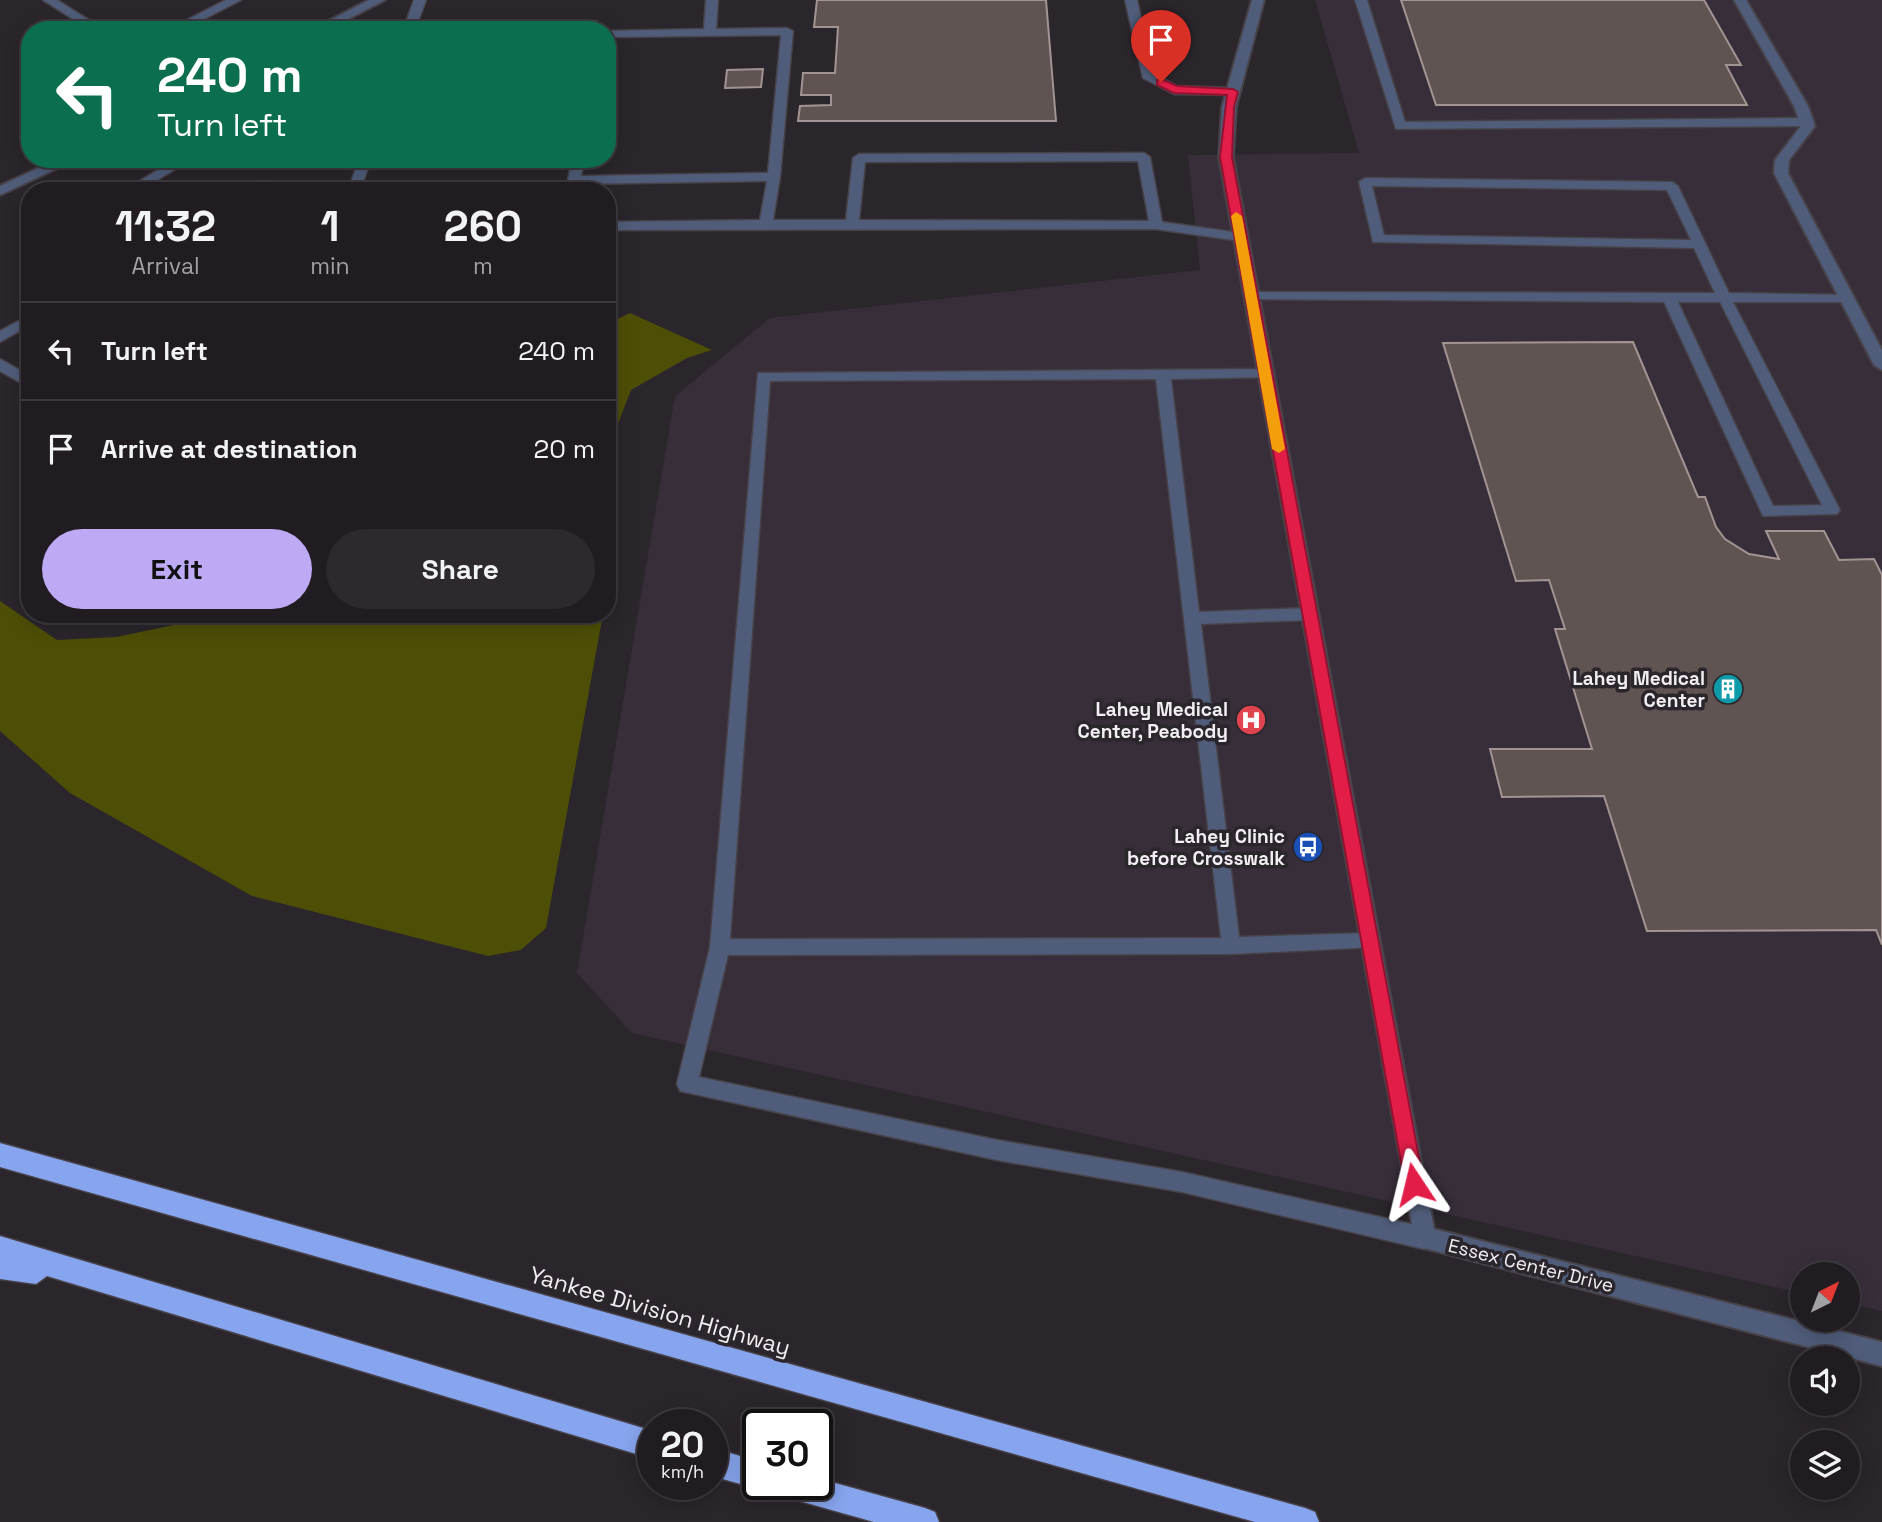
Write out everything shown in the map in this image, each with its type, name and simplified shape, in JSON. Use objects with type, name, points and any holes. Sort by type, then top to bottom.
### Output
[{"type":"highway","name":"Yankee Division Highway","points":[[0,1155],[1305,1522]]},
{"type":"highway","points":[[0,1249],[637,1440]]},
{"type":"highway","points":[[0,1266],[93,1278]]},
{"type":"highway","points":[[833,1496],[925,1522]]},
{"type":"street","points":[[336,21],[379,0]]},
{"type":"street","name":"Essex Center Drive","points":[[1258,0],[1228,107],[1226,157],[1424,1238],[1882,1354]]},
{"type":"street","points":[[1740,0],[1801,106],[1807,122],[1803,137],[1782,160],[1781,173],[1882,365]]},
{"type":"street","points":[[0,191],[50,168]]},
{"type":"lane","points":[[49,0],[84,21]]},
{"type":"lane","points":[[192,21],[235,0]]},
{"type":"lane","points":[[412,21],[419,0]]},
{"type":"lane","points":[[710,32],[712,0]]},
{"type":"lane","points":[[1131,0],[1147,75],[1174,90],[1233,92]]},
{"type":"lane","points":[[1361,0],[1400,126],[1807,122]]},
{"type":"lane","points":[[616,34],[787,31],[774,177],[766,224]]},
{"type":"lane","points":[[852,223],[859,158],[1144,158],[1156,225]]},
{"type":"lane","points":[[145,182],[170,168]]},
{"type":"lane","points":[[576,168],[574,180],[774,177]]},
{"type":"lane","points":[[1669,297],[1768,512],[1832,510],[1724,298],[1672,186],[1365,182],[1377,239],[1698,244]]},
{"type":"lane","points":[[616,226],[852,223],[1156,225],[1240,237]]},
{"type":"lane","points":[[1251,296],[1846,298]]},
{"type":"lane","points":[[0,337],[21,324]]},
{"type":"lane","points":[[0,364],[21,377]]},
{"type":"lane","points":[[1265,374],[762,376],[720,947],[687,1084],[998,1150],[1182,1182],[1424,1238]]},
{"type":"lane","points":[[1163,375],[1231,946]]},
{"type":"lane","points":[[1192,618],[1309,614]]},
{"type":"lane","points":[[720,947],[1231,946],[1370,941]]},
{"type":"shaded area","name":"Lahey Medical Center, Peabody","points":[[1315,0],[1882,0],[1882,1311],[1860,1306],[1860,1262],[1790,1262],[1790,1290],[632,1033],[577,973],[675,396],[770,318],[1200,270],[1188,155],[1359,153]]},
{"type":"shaded area","points":[[630,313],[712,350],[687,358],[631,390],[616,429],[616,320]]},
{"type":"shaded area","points":[[0,601],[21,615],[21,623],[32,623],[57,640],[116,637],[184,623],[601,623],[546,928],[521,950],[488,956],[252,896],[70,793],[0,731]]},
{"type":"building","points":[[817,0],[1046,0],[1056,121],[798,121],[800,106],[831,105],[831,95],[801,95],[803,73],[835,73],[838,27],[814,27]]},
{"type":"building","points":[[1401,0],[1704,0],[1741,65],[1726,65],[1747,105],[1436,105]]},
{"type":"building","points":[[763,69],[761,87],[725,88],[727,70]]},
{"type":"building","name":"Lahey Medical Center","points":[[1633,342],[1698,497],[1705,497],[1716,527],[1725,539],[1749,554],[1779,559],[1766,531],[1824,531],[1839,560],[1874,559],[1882,575],[1882,945],[1876,930],[1647,931],[1604,796],[1502,797],[1490,749],[1592,749],[1555,629],[1565,629],[1549,580],[1516,581],[1443,343]]},
{"type":"slow traffic","points":[[1236,216],[1279,449]]},
{"type":"place","name":"Lahey Medical Center","points":[[1728,689]]},
{"type":"place","name":"Lahey Medical Center, Peabody","points":[[1251,720]]},
{"type":"place","name":"Lahey Clinic before Crosswalk","points":[[1308,847]]},
{"type":"route","points":[[1161,82],[1174,90],[1233,92],[1228,107],[1226,157],[1414,1184]]}]
